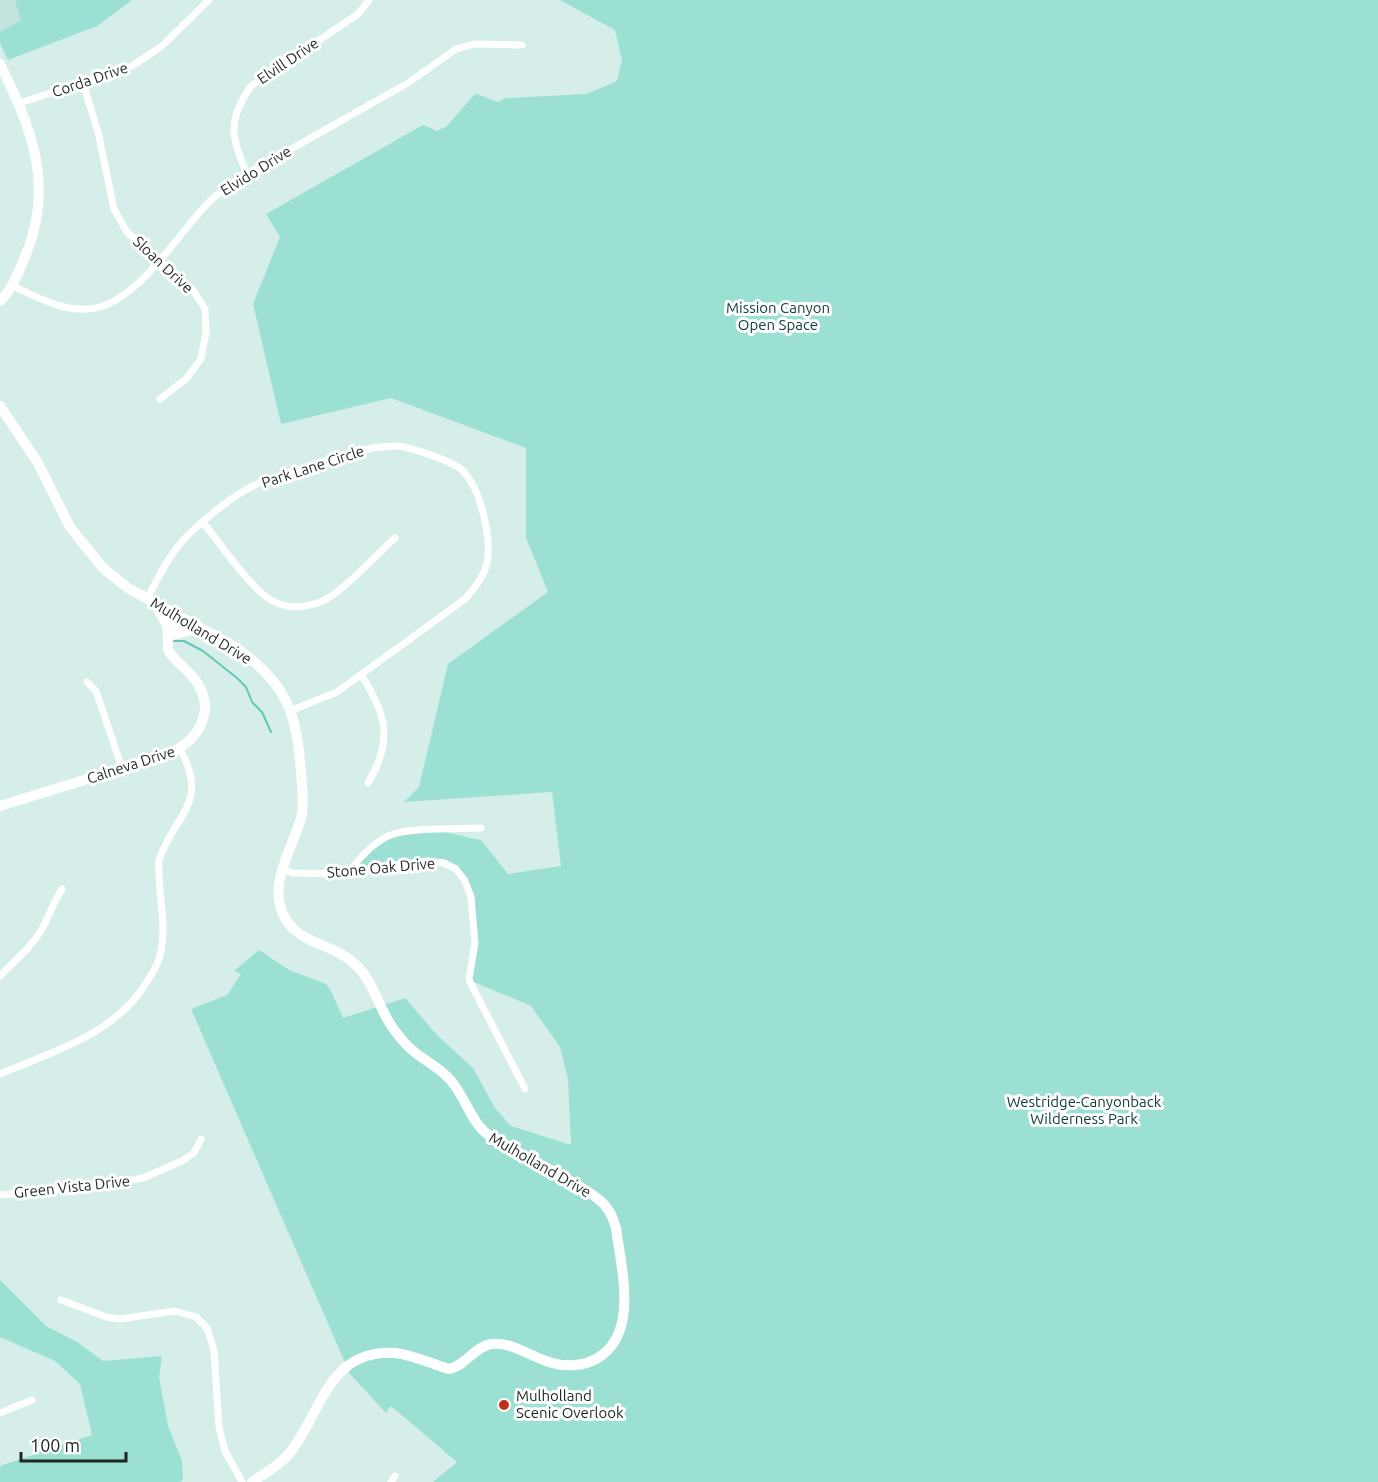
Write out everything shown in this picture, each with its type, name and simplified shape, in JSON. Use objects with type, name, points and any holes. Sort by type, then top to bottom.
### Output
[{"type":"main road","points":[[0,64],[20,104],[37,158],[40,187],[38,215],[32,242],[12,286],[0,301]]},
{"type":"main road","name":"Mulholland Drive","points":[[0,406],[38,463],[70,527],[103,568],[128,588],[235,647],[263,670],[275,684],[291,711],[298,738],[302,811],[282,869],[278,890],[285,917],[292,928],[303,936],[341,953],[355,963],[366,976],[386,1018],[395,1031],[415,1053],[451,1081],[477,1124],[497,1141],[553,1169],[596,1197],[606,1206],[616,1228],[625,1308],[622,1326],[616,1340],[605,1354],[590,1363],[571,1366],[553,1364],[504,1345],[492,1344],[475,1351],[454,1368],[444,1368],[397,1353],[376,1354],[350,1364],[336,1376],[322,1395],[289,1453],[280,1463],[252,1482]]},
{"type":"main road","name":"Calneva Drive","points":[[0,806],[180,749],[190,742],[200,730],[204,714],[204,700],[200,686],[168,650],[167,625],[151,601]]},
{"type":"main road","points":[[168,636],[179,617]]},
{"type":"main road","points":[[168,636],[200,628]]},
{"type":"street","name":"Corda Drive","points":[[20,104],[132,66],[162,46],[209,0]]},
{"type":"street","name":"Elvill Drive","points":[[247,174],[235,147],[233,125],[239,103],[251,86],[358,14],[369,0]]},
{"type":"street","name":"Elvido Drive","points":[[12,286],[52,304],[72,308],[96,308],[124,295],[141,281],[224,188],[408,83],[456,49],[474,44],[522,45]]},
{"type":"street","name":"Sloan Drive","points":[[83,83],[98,132],[114,209],[127,232],[193,290],[205,309],[206,333],[201,359],[186,379],[160,399]]},
{"type":"street","name":"Park Lane Circle","points":[[151,601],[172,554],[188,535],[235,497],[255,485],[371,448],[398,446],[448,461],[462,469],[472,483],[480,501],[488,533],[489,556],[486,571],[479,584],[465,599],[337,692],[291,711]]},
{"type":"street","points":[[203,522],[258,591],[272,601],[287,606],[317,603],[333,595],[395,538]]},
{"type":"street","points":[[362,675],[383,714],[384,739],[377,767],[368,783]]},
{"type":"street","points":[[87,682],[96,691],[122,768]]},
{"type":"street","points":[[0,1074],[84,1039],[108,1024],[142,991],[158,965],[163,939],[159,860],[163,849],[189,806],[193,788],[191,773],[180,749]]},
{"type":"street","points":[[348,874],[361,855],[389,836],[425,829],[481,828]]},
{"type":"street","name":"Stone Oak Drive","points":[[282,869],[293,873],[348,874],[428,861],[444,863],[456,869],[465,881],[471,897],[475,943],[469,980],[525,1089]]},
{"type":"street","points":[[0,976],[37,937],[53,902],[62,889]]},
{"type":"street","name":"Green Vista Drive","points":[[0,1195],[97,1186],[143,1178],[182,1161],[194,1153],[201,1139]]},
{"type":"street","points":[[61,1300],[106,1317],[120,1318],[175,1311],[186,1313],[196,1317],[207,1328],[213,1350],[219,1427],[225,1451],[242,1482]]},
{"type":"street","points":[[0,1413],[32,1400]]},
{"type":"shaded area","points":[[0,0],[18,0],[24,18],[0,32]]},
{"type":"green space","points":[[15,0],[132,0],[97,26],[8,60],[0,43],[0,32],[21,20]]},
{"type":"green space","points":[[560,0],[1378,0],[1378,1482],[433,1482],[457,1462],[391,1406],[386,1413],[350,1374],[191,1009],[227,995],[241,974],[234,971],[259,950],[289,970],[326,984],[343,1018],[405,998],[437,1035],[473,1068],[495,1108],[511,1126],[571,1145],[568,1079],[560,1047],[531,1006],[469,980],[475,943],[471,897],[456,869],[427,861],[348,874],[362,856],[381,842],[391,836],[414,830],[440,831],[481,840],[508,874],[561,866],[552,792],[404,802],[419,787],[448,664],[548,592],[526,538],[526,448],[391,398],[281,424],[253,304],[280,237],[266,214],[423,125],[437,131],[447,126],[477,94],[498,102],[506,98],[586,94],[617,81],[622,60],[615,30]]},
{"type":"green space","points":[[0,1280],[46,1326],[77,1342],[103,1361],[162,1356],[159,1377],[168,1426],[182,1461],[183,1480],[180,1482],[0,1482],[0,1466],[92,1435],[80,1384],[55,1361],[0,1337]]},
{"type":"waterway","points":[[174,641],[184,641],[203,651],[237,678],[246,687],[252,702],[262,712],[271,732]]},
{"type":"place","name":"Mulholland Scenic Overlook","points":[[504,1405]]},
{"type":"park label","name":"Mission Canyon Open Space","points":[[778,316]]},
{"type":"park label","name":"Westridge-Canyonback Wilderness Park","points":[[1084,1110]]}]
